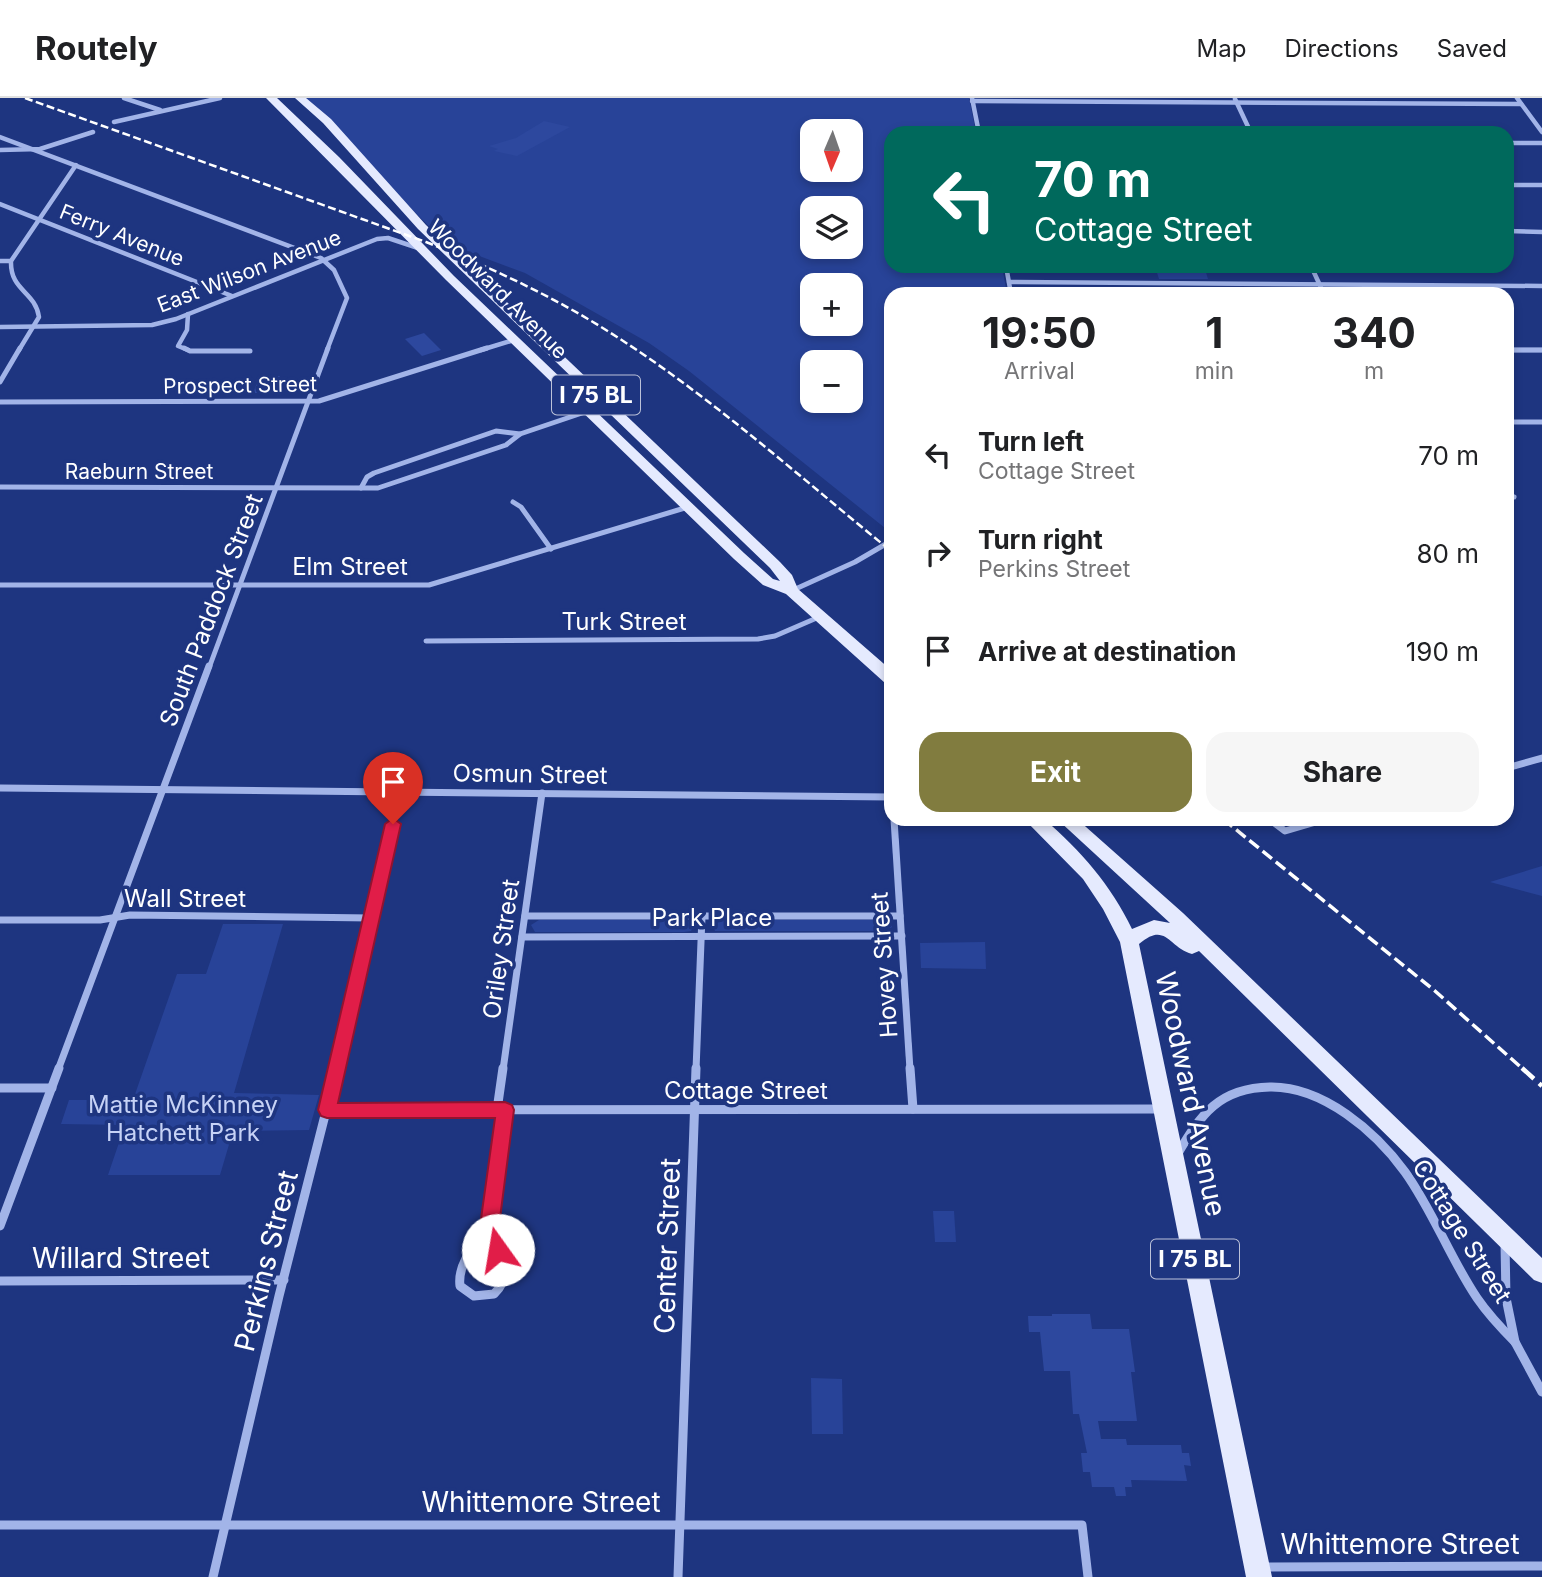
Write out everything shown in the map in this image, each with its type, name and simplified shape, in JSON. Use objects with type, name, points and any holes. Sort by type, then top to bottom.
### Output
[{"type":"main road","name":"Woodward Avenue","points":[[271,98],[421,249],[688,507],[768,582],[791,591],[884,674]]},
{"type":"main road","name":"Woodward Avenue","points":[[300,98],[333,128],[422,227],[785,575],[791,591]]},
{"type":"main road","points":[[306,132],[324,133],[333,128]]},
{"type":"main road","points":[[514,340],[516,336],[523,335],[569,380],[586,385]]},
{"type":"main road","points":[[588,411],[599,412],[631,443],[640,444],[643,440]]},
{"type":"main road","name":"Woodward Avenue","points":[[1040,826],[1086,867],[1109,901],[1129,942],[1258,1572]]},
{"type":"main road","name":"Woodward Avenue","points":[[1074,826],[1177,918],[1542,1273]]},
{"type":"main road","points":[[1129,942],[1146,928],[1162,926],[1174,932],[1236,985],[1274,1012]]},
{"type":"street","points":[[124,98],[163,111]]},
{"type":"street","points":[[114,122],[220,98]]},
{"type":"street","points":[[1517,98],[1542,132]]},
{"type":"street","points":[[978,126],[972,99],[1521,104]]},
{"type":"street","points":[[1236,100],[1248,126]]},
{"type":"street","points":[[0,149],[34,149],[93,132]]},
{"type":"street","points":[[0,137],[325,260]]},
{"type":"street","points":[[1514,143],[1542,143]]},
{"type":"street","points":[[0,382],[35,327],[39,309],[13,282],[11,261],[76,165]]},
{"type":"street","points":[[1514,185],[1542,186]]},
{"type":"street","name":"Ferry Avenue","points":[[0,204],[233,296]]},
{"type":"street","points":[[1514,232],[1542,232]]},
{"type":"street","name":"East Wilson Avenue","points":[[0,327],[141,327],[164,323],[382,238],[421,249]]},
{"type":"street","name":"South Paddock Street","points":[[0,1226],[346,298],[334,270],[325,260]]},
{"type":"street","points":[[0,261],[11,261]]},
{"type":"street","points":[[1007,273],[1010,287]]},
{"type":"street","points":[[1314,273],[1320,287]]},
{"type":"street","points":[[1009,282],[1542,286]]},
{"type":"street","points":[[188,314],[187,330],[178,346],[190,351],[250,351]]},
{"type":"street","name":"Prospect Street","points":[[0,401],[325,400],[514,340]]},
{"type":"street","points":[[1514,349],[1542,350]]},
{"type":"street","name":"Raeburn Street","points":[[0,487],[381,488],[509,444],[520,434],[588,411]]},
{"type":"street","points":[[1514,422],[1542,422]]},
{"type":"street","name":"Raeburn Street","points":[[361,488],[368,476],[378,471],[480,436],[499,431],[520,434]]},
{"type":"street","points":[[513,502],[521,507],[551,549]]},
{"type":"street","name":"Elm Street","points":[[0,585],[429,585],[688,507]]},
{"type":"street","points":[[791,591],[844,568],[884,545]]},
{"type":"street","name":"Turk Street","points":[[426,641],[758,639],[775,636],[819,617]]},
{"type":"street","points":[[1514,766],[1542,758]]},
{"type":"street","name":"Osmun Street","points":[[0,788],[884,797]]},
{"type":"street","name":"Perkins Street","points":[[213,1577],[327,1110],[400,792]]},
{"type":"street","name":"Oriley Street","points":[[489,1226],[522,937],[542,793]]},
{"type":"street","name":"Hovey Street","points":[[894,826],[913,1109]]},
{"type":"street","points":[[1278,826],[1285,831],[1302,826]]},
{"type":"street","name":"Wall Street","points":[[0,920],[130,915],[371,918]]},
{"type":"street","name":"Park Place","points":[[525,916],[900,916]]},
{"type":"street","name":"Center Street","points":[[678,1577],[702,916]]},
{"type":"street","name":"Park Place","points":[[522,937],[902,936]]},
{"type":"street","name":"Cottage Street","points":[[1174,1160],[1205,1111],[1224,1096],[1236,1091],[1258,1087],[1284,1087],[1326,1100],[1353,1119],[1402,1168],[1489,1314],[1515,1342]]},
{"type":"street","points":[[0,1088],[52,1088]]},
{"type":"street","name":"Cottage Street","points":[[327,1110],[1164,1109]]},
{"type":"street","points":[[489,1226],[507,1268],[507,1278],[494,1294],[474,1296],[460,1286],[459,1273],[489,1226]]},
{"type":"street","points":[[1505,1236],[1506,1298],[1515,1342],[1542,1392]]},
{"type":"street","name":"Willard Street","points":[[0,1281],[284,1280]]},
{"type":"street","name":"Whittemore Street","points":[[0,1525],[1083,1525],[1088,1577]]},
{"type":"street","name":"Whittemore Street","points":[[1258,1572],[1542,1566]]},
{"type":"green space","points":[[299,98],[969,98],[975,126],[884,126],[884,273],[1003,273],[1006,287],[884,287],[884,527],[689,371],[649,343],[525,273],[447,244]]},
{"type":"green space","points":[[1157,273],[1206,273],[1208,279],[1159,279]]},
{"type":"green space","points":[[1542,866],[1542,896],[1490,882]]},
{"type":"green space","points":[[539,920],[687,920],[694,926],[691,931],[684,932],[535,932],[531,925]]},
{"type":"green space","points":[[720,920],[885,920],[891,922],[892,927],[886,931],[715,931],[712,924]]},
{"type":"green space","name":"Mattie McKinney Hatchett Park","points":[[223,924],[283,924],[234,1093],[319,1095],[309,1130],[233,1131],[220,1175],[108,1175],[125,1125],[61,1124],[69,1100],[133,1100],[177,974],[206,974]]},
{"type":"green space","points":[[985,942],[986,969],[921,968],[920,943]]},
{"type":"green space","points":[[933,1211],[954,1211],[956,1242],[935,1242]]},
{"type":"green space","points":[[811,1378],[842,1379],[843,1434],[812,1434]]},
{"type":"building","points":[[544,121],[570,127],[517,156],[494,151],[498,149],[489,146],[516,138]]},
{"type":"building","points":[[424,333],[441,350],[422,356],[405,339]]},
{"type":"building","points":[[260,376],[290,378],[284,393],[253,393]]},
{"type":"building","points":[[1090,1314],[1092,1329],[1129,1329],[1135,1372],[1131,1372],[1137,1421],[1098,1421],[1101,1439],[1126,1439],[1127,1445],[1181,1445],[1182,1453],[1189,1453],[1191,1466],[1184,1465],[1187,1481],[1131,1480],[1132,1487],[1125,1487],[1126,1496],[1116,1496],[1114,1487],[1092,1487],[1090,1472],[1083,1472],[1081,1453],[1087,1453],[1079,1414],[1073,1414],[1070,1371],[1044,1371],[1040,1332],[1029,1332],[1028,1316]]},
{"type":"railway","points":[[25,98],[426,242],[500,273],[548,297],[653,361],[757,440],[884,545]]},
{"type":"railway","points":[[1232,826],[1435,991],[1524,1070]]},
{"type":"railway","points":[[1522,1068],[1542,1086]]},
{"type":"route","points":[[393,824],[327,1110],[505,1110],[489,1226],[498,1250]]}]
